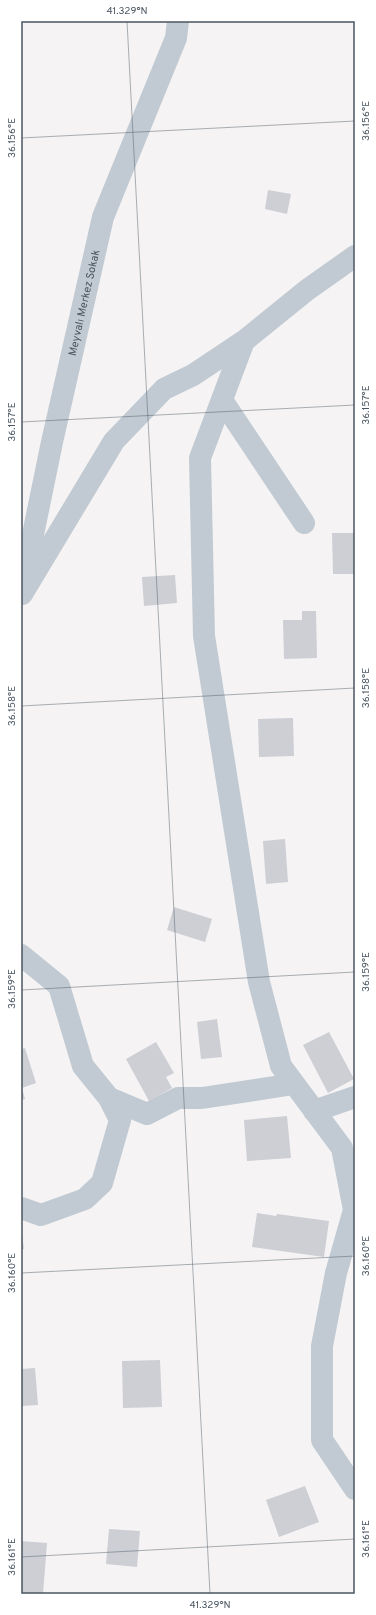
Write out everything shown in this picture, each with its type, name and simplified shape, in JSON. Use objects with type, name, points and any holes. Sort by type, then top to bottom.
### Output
[{"type":"street","name":"Meyvalı Merkez Sokak","points":[[21,594],[54,434],[103,217],[176,38],[178,21]]},
{"type":"street","points":[[21,594],[114,441],[164,389],[193,375],[244,341],[307,290],[355,256]]},
{"type":"street","points":[[244,341],[200,458],[204,636],[233,829],[259,982],[281,1066],[342,1148],[354,1210],[336,1273],[322,1346],[322,1440],[355,1489]]},
{"type":"street","points":[[222,400],[304,523]]},
{"type":"street","points":[[21,955],[59,986],[83,1066],[109,1098],[120,1120],[102,1183],[85,1199],[41,1215],[21,1208]]},
{"type":"street","points":[[109,1098],[147,1114],[178,1098],[202,1098],[294,1084]]},
{"type":"street","points":[[314,1111],[355,1097]]},
{"type":"building","points":[[268,190],[291,194],[287,214],[265,209]]},
{"type":"building","points":[[332,533],[355,533],[355,574],[333,574]]},
{"type":"building","points":[[175,575],[177,603],[144,606],[142,577]]},
{"type":"building","points":[[302,611],[316,611],[317,658],[284,659],[283,620],[302,620]]},
{"type":"building","points":[[293,718],[294,756],[259,757],[258,719]]},
{"type":"building","points":[[285,839],[288,882],[266,884],[263,841]]},
{"type":"building","points":[[174,907],[212,919],[205,942],[167,930]]},
{"type":"building","points":[[217,1019],[222,1057],[201,1059],[197,1022]]},
{"type":"building","points":[[329,1032],[354,1079],[328,1093],[303,1045]]},
{"type":"building","points":[[156,1042],[174,1073],[166,1077],[172,1088],[149,1101],[126,1059]]},
{"type":"building","points":[[25,1048],[36,1083],[22,1088],[25,1099],[21,1100],[21,1049]]},
{"type":"building","points":[[287,1116],[291,1158],[247,1161],[244,1120]]},
{"type":"building","points":[[257,1213],[276,1216],[277,1214],[329,1221],[324,1257],[252,1247]]},
{"type":"building","points":[[21,1227],[24,1249],[21,1249]]},
{"type":"building","points":[[160,1360],[162,1407],[123,1408],[122,1361]]},
{"type":"building","points":[[35,1368],[38,1405],[21,1406],[21,1369]]},
{"type":"building","points":[[305,1486],[319,1522],[279,1537],[266,1500]]},
{"type":"building","points":[[109,1529],[140,1531],[137,1567],[106,1564]]},
{"type":"building","points":[[21,1541],[47,1543],[43,1594],[21,1594]]}]
